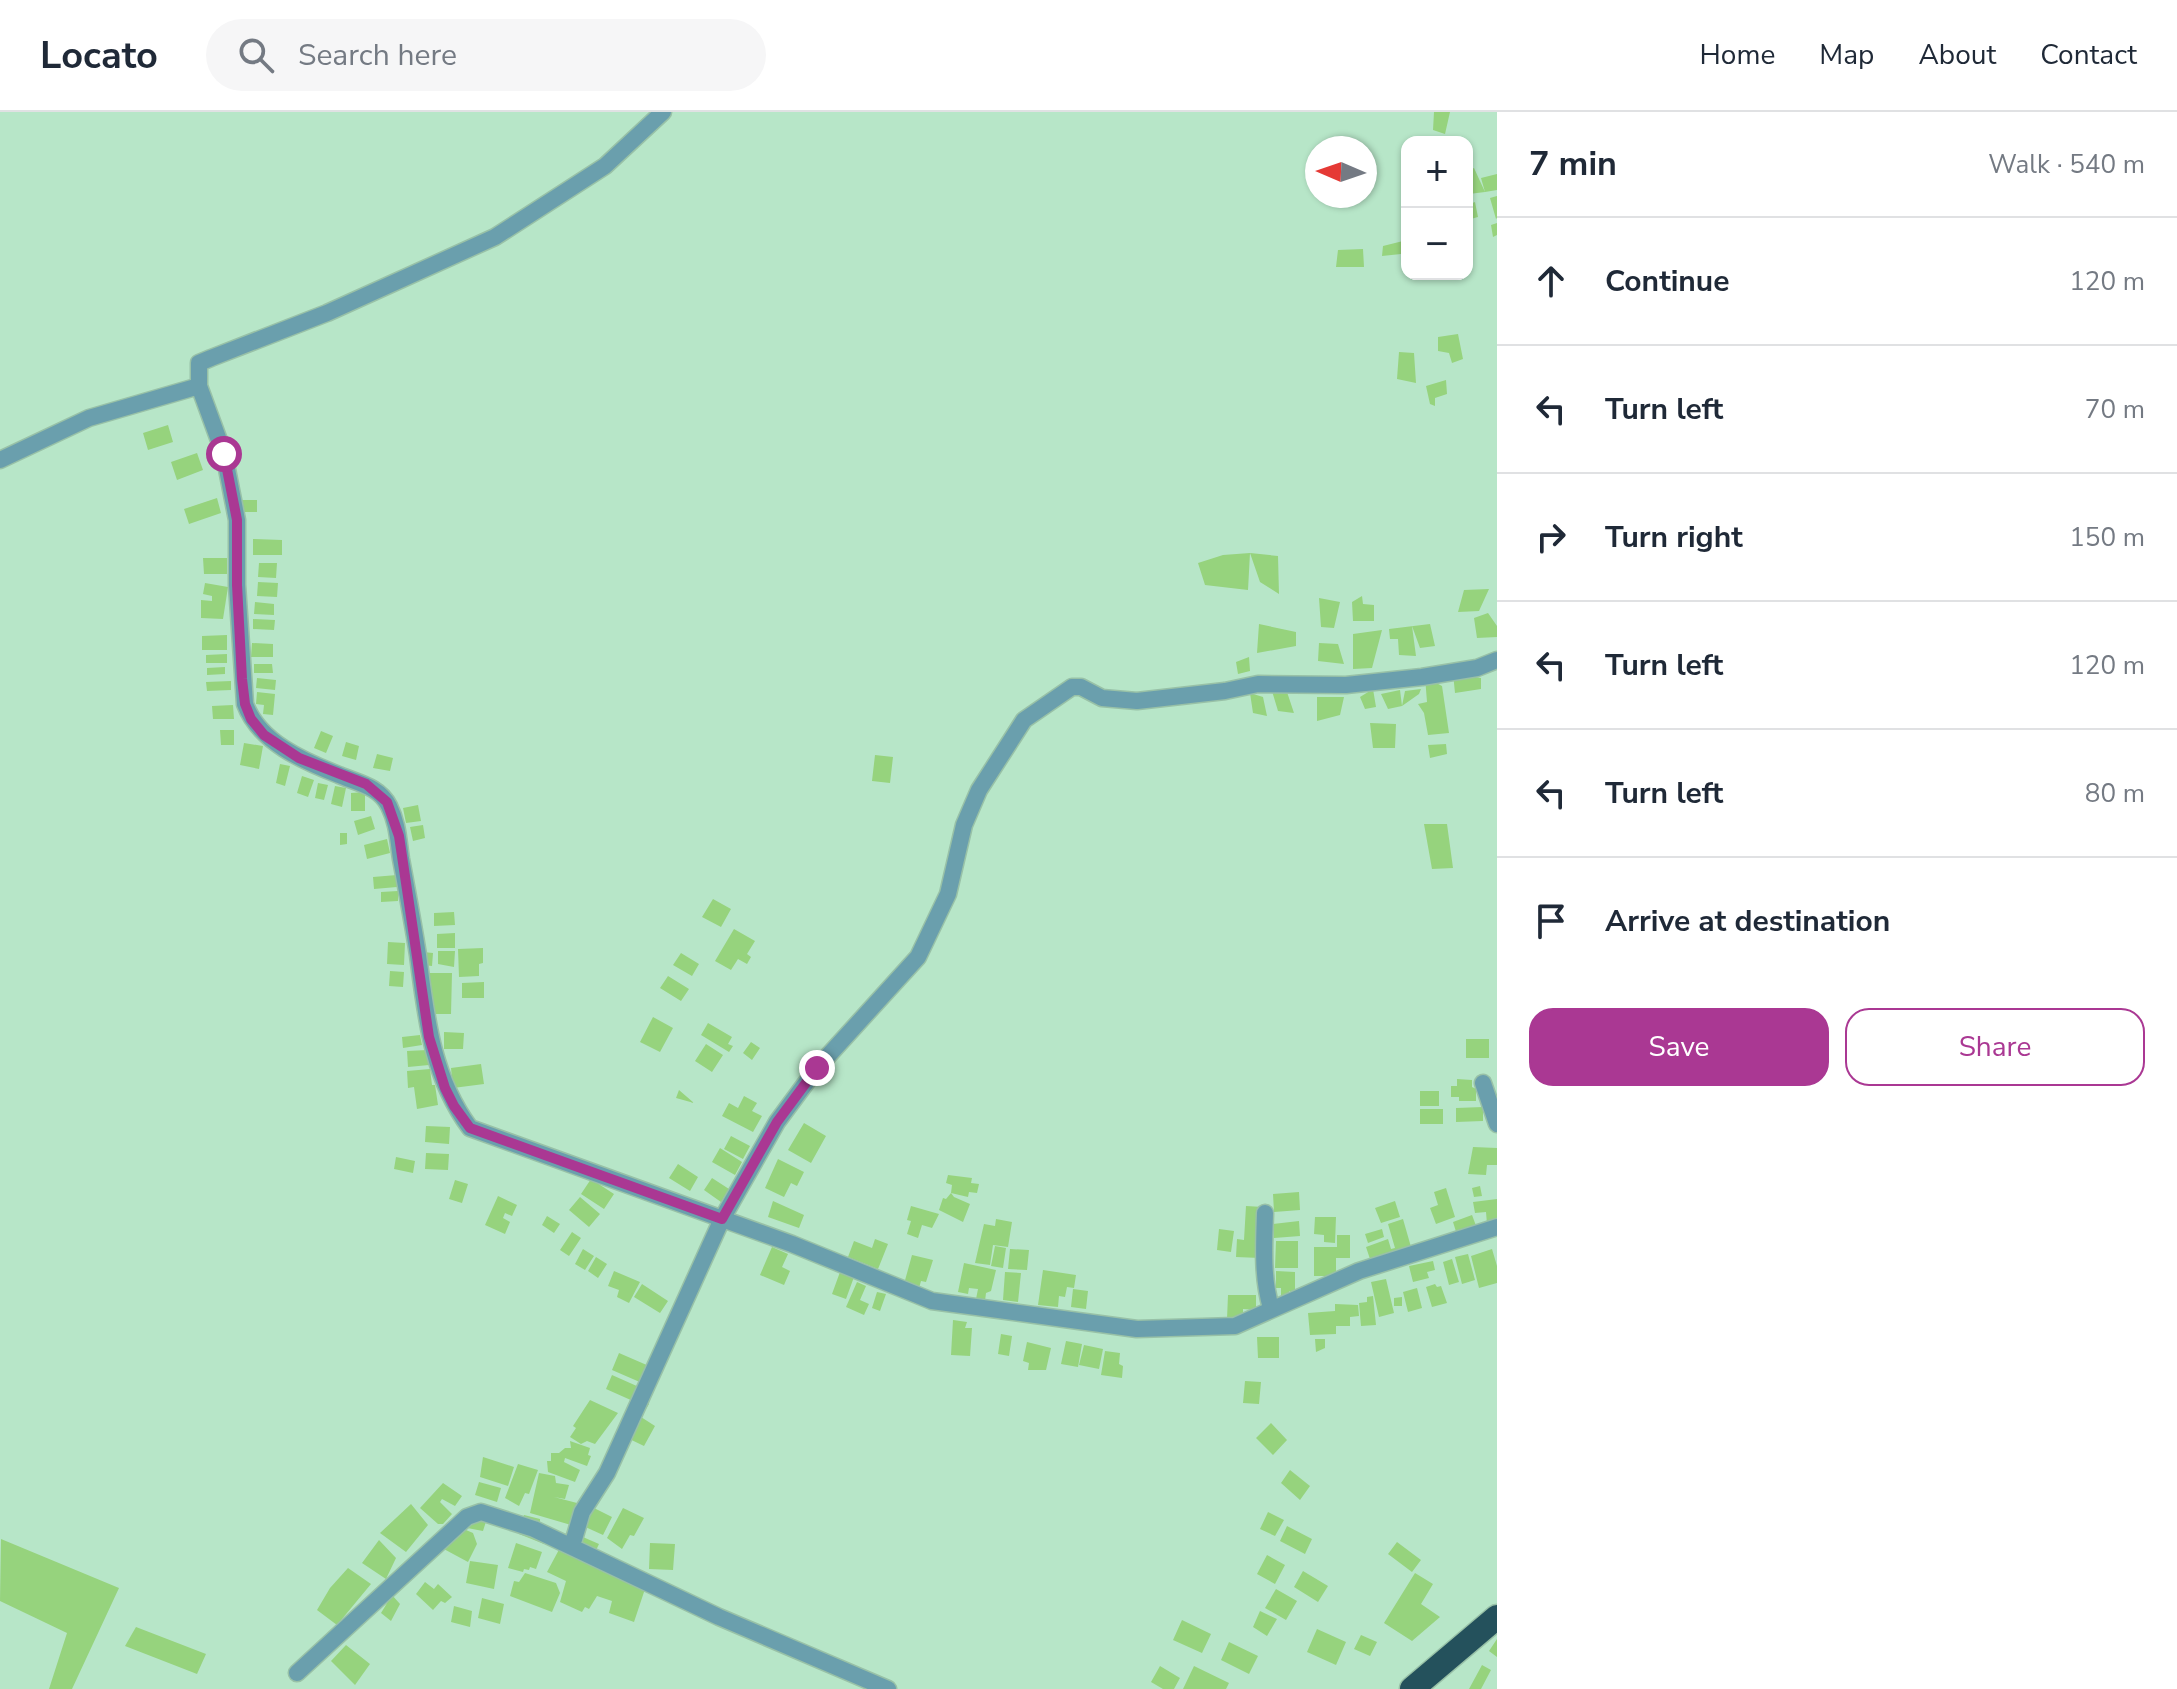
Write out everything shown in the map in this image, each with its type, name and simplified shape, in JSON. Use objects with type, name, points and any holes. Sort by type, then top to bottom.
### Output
[{"type":"highway","points":[[1412,1689],[1497,1617]]},
{"type":"street","points":[[663,112],[605,166],[495,237],[327,313],[199,363],[199,386],[224,454],[237,520],[237,585],[245,704],[251,719],[264,735],[299,758],[366,784],[387,802],[399,836],[429,1037],[445,1088],[470,1128],[792,1244],[921,1297],[946,1304],[1137,1329],[1235,1326],[1359,1271],[1497,1227]]},
{"type":"street","points":[[0,460],[89,418],[199,386]]},
{"type":"street","points":[[572,1546],[582,1512],[607,1473],[722,1219],[791,1102],[817,1068],[918,957],[948,894],[964,825],[974,800],[1017,729],[1034,712],[1072,687],[1081,687],[1102,698],[1137,701],[1258,684],[1346,685],[1422,677],[1477,668],[1497,660]]},
{"type":"street","points":[[1483,1083],[1497,1124]]},
{"type":"street","points":[[1265,1213],[1264,1267],[1271,1308]]},
{"type":"street","points":[[297,1673],[461,1522],[481,1512],[572,1546],[719,1617],[888,1689]]},
{"type":"building","points":[[1434,112],[1450,112],[1445,134],[1433,130]]},
{"type":"building","points":[[1474,168],[1485,192],[1473,194]]},
{"type":"building","points":[[1497,174],[1497,190],[1485,192],[1481,178]]},
{"type":"building","points":[[1497,196],[1497,218],[1496,219],[1490,198]]},
{"type":"building","points":[[1473,203],[1478,217],[1473,218],[1473,208]]},
{"type":"building","points":[[1497,223],[1497,235],[1493,237],[1491,225]]},
{"type":"building","points":[[1401,242],[1401,254],[1382,256],[1383,246]]},
{"type":"building","points":[[1363,249],[1364,267],[1336,267],[1338,250]]},
{"type":"building","points":[[1458,334],[1463,359],[1452,363],[1449,353],[1438,351],[1438,337]]},
{"type":"building","points":[[1399,352],[1414,353],[1416,383],[1397,379]]},
{"type":"building","points":[[1446,380],[1447,394],[1435,398],[1435,406],[1430,404],[1426,386]]},
{"type":"building","points":[[168,425],[173,442],[148,450],[143,433]]},
{"type":"building","points":[[197,453],[203,470],[177,480],[171,462]]},
{"type":"building","points":[[217,498],[221,513],[189,524],[184,509]]},
{"type":"building","points":[[242,500],[257,500],[257,512],[243,512]]},
{"type":"building","points":[[253,539],[282,540],[282,555],[253,555]]},
{"type":"building","points":[[1250,553],[1248,590],[1205,585],[1198,563],[1223,555]]},
{"type":"building","points":[[1250,553],[1278,556],[1279,594],[1260,582]]},
{"type":"building","points":[[203,558],[227,558],[227,574],[204,574]]},
{"type":"building","points":[[259,563],[277,563],[276,578],[258,577]]},
{"type":"building","points":[[258,582],[278,583],[277,597],[257,596]]},
{"type":"building","points":[[205,583],[228,587],[223,619],[201,618],[201,600],[212,601],[212,596],[203,594]]},
{"type":"building","points":[[1489,589],[1479,611],[1458,612],[1464,590]]},
{"type":"building","points":[[1362,596],[1363,604],[1374,605],[1374,621],[1353,621],[1352,602]]},
{"type":"building","points":[[1319,598],[1340,602],[1334,628],[1321,627]]},
{"type":"building","points":[[255,602],[274,604],[274,615],[254,614]]},
{"type":"building","points":[[1488,613],[1497,626],[1497,637],[1477,638],[1474,618]]},
{"type":"building","points":[[253,619],[275,620],[274,630],[253,629]]},
{"type":"building","points":[[1259,624],[1296,632],[1296,646],[1257,653]]},
{"type":"building","points":[[1430,624],[1435,646],[1420,648],[1412,626]]},
{"type":"building","points":[[1412,626],[1416,656],[1399,655],[1398,639],[1390,639],[1389,629]]},
{"type":"building","points":[[1382,630],[1372,668],[1353,669],[1353,634]]},
{"type":"building","points":[[227,635],[227,650],[202,650],[202,636]]},
{"type":"building","points":[[252,643],[273,644],[273,657],[251,657]]},
{"type":"building","points":[[1319,643],[1338,644],[1344,664],[1318,661]]},
{"type":"building","points":[[227,654],[227,663],[206,663],[206,655]]},
{"type":"building","points":[[1249,657],[1250,671],[1238,674],[1236,662]]},
{"type":"building","points":[[254,664],[272,664],[273,673],[254,673]]},
{"type":"building","points":[[225,667],[225,674],[207,675],[207,668]]},
{"type":"building","points":[[1453,673],[1481,678],[1481,689],[1455,693]]},
{"type":"building","points":[[1425,677],[1442,686],[1449,733],[1428,735],[1424,713],[1418,704],[1427,702]]},
{"type":"building","points":[[257,678],[276,680],[275,690],[256,688]]},
{"type":"building","points":[[231,681],[231,690],[207,691],[206,682]]},
{"type":"building","points":[[1286,689],[1294,713],[1278,711],[1272,691]]},
{"type":"building","points":[[1373,689],[1376,707],[1365,709],[1360,697]]},
{"type":"building","points":[[1421,689],[1419,694],[1402,706],[1405,691]]},
{"type":"building","points":[[1400,690],[1402,706],[1388,709],[1381,694]]},
{"type":"building","points":[[257,692],[275,694],[273,715],[263,714],[264,705],[256,704]]},
{"type":"building","points":[[1250,693],[1263,697],[1267,716],[1253,713]]},
{"type":"building","points":[[1317,697],[1344,697],[1340,715],[1317,721]]},
{"type":"building","points":[[233,705],[234,719],[213,719],[212,706]]},
{"type":"building","points":[[1370,723],[1396,724],[1395,748],[1373,748]]},
{"type":"building","points":[[220,730],[234,730],[234,745],[221,745]]},
{"type":"building","points":[[321,731],[333,736],[326,753],[314,748]]},
{"type":"building","points":[[346,742],[359,746],[356,760],[342,756]]},
{"type":"building","points":[[244,743],[263,746],[259,769],[240,765]]},
{"type":"building","points":[[1446,744],[1447,754],[1430,758],[1428,745]]},
{"type":"building","points":[[377,754],[393,758],[390,771],[373,768]]},
{"type":"building","points":[[875,755],[893,757],[890,783],[872,781]]},
{"type":"building","points":[[280,764],[290,766],[285,786],[276,783]]},
{"type":"building","points":[[302,776],[314,780],[308,797],[297,793]]},
{"type":"building","points":[[318,783],[328,785],[324,800],[315,798]]},
{"type":"building","points":[[335,786],[346,788],[342,807],[331,804]]},
{"type":"building","points":[[365,792],[365,811],[351,811],[351,793]]},
{"type":"building","points":[[418,805],[421,821],[406,823],[403,808]]},
{"type":"building","points":[[371,816],[375,829],[358,835],[354,821]]},
{"type":"building","points":[[1424,824],[1447,824],[1453,868],[1432,869]]},
{"type":"building","points":[[423,825],[425,838],[413,841],[410,827]]},
{"type":"building","points":[[340,833],[347,833],[347,844],[340,845]]},
{"type":"building","points":[[387,839],[390,853],[367,859],[364,845]]},
{"type":"building","points":[[397,875],[397,887],[374,889],[373,877]]},
{"type":"building","points":[[398,891],[398,901],[381,902],[381,892]]},
{"type":"building","points":[[713,899],[731,909],[721,927],[702,917]]},
{"type":"building","points":[[454,912],[455,925],[434,926],[434,913]]},
{"type":"building","points":[[734,929],[755,941],[747,954],[751,957],[747,964],[738,959],[731,970],[715,961]]},
{"type":"building","points":[[455,933],[455,948],[437,948],[437,934]]},
{"type":"building","points":[[388,942],[405,943],[404,965],[387,964]]},
{"type":"building","points":[[483,948],[479,976],[459,977],[458,949]]},
{"type":"building","points":[[438,951],[455,951],[454,967],[438,964]]},
{"type":"building","points":[[423,952],[433,953],[432,966],[423,965]]},
{"type":"building","points":[[681,953],[699,964],[692,976],[673,965]]},
{"type":"building","points":[[390,971],[404,972],[403,987],[389,986]]},
{"type":"building","points":[[430,973],[452,973],[451,1014],[429,1014]]},
{"type":"building","points":[[668,976],[689,989],[681,1001],[660,988]]},
{"type":"building","points":[[484,982],[484,998],[462,998],[462,983]]},
{"type":"building","points":[[653,1017],[673,1028],[660,1052],[640,1042]]},
{"type":"building","points":[[708,1023],[732,1037],[728,1044],[733,1046],[729,1052],[701,1035]]},
{"type":"building","points":[[444,1032],[464,1033],[463,1049],[444,1049]]},
{"type":"building","points":[[420,1035],[422,1045],[403,1048],[402,1037]]},
{"type":"building","points":[[1466,1039],[1489,1039],[1489,1058],[1466,1058]]},
{"type":"building","points":[[751,1042],[760,1048],[752,1060],[743,1053]]},
{"type":"building","points":[[706,1044],[723,1055],[712,1072],[695,1061]]},
{"type":"building","points":[[428,1050],[429,1065],[408,1067],[407,1051]]},
{"type":"building","points":[[481,1064],[484,1084],[453,1088],[451,1068]]},
{"type":"building","points":[[430,1069],[438,1105],[417,1109],[414,1087],[408,1088],[407,1071]]},
{"type":"building","points":[[1457,1079],[1472,1080],[1476,1101],[1459,1101],[1459,1097],[1451,1097],[1451,1086],[1457,1086]]},
{"type":"building","points":[[679,1090],[694,1103],[676,1098]]},
{"type":"building","points":[[1420,1091],[1439,1091],[1439,1106],[1420,1106]]},
{"type":"building","points":[[744,1096],[757,1103],[752,1111],[762,1116],[753,1132],[722,1116],[729,1103],[738,1108]]},
{"type":"building","points":[[1483,1107],[1483,1121],[1456,1122],[1456,1108]]},
{"type":"building","points":[[1420,1109],[1443,1109],[1443,1124],[1420,1124]]},
{"type":"building","points":[[804,1123],[826,1136],[811,1163],[788,1150]]},
{"type":"building","points":[[426,1126],[450,1127],[449,1144],[425,1142]]},
{"type":"building","points":[[731,1136],[750,1146],[743,1159],[724,1149]]},
{"type":"building","points":[[1473,1147],[1497,1148],[1497,1165],[1487,1165],[1486,1175],[1468,1174]]},
{"type":"building","points":[[720,1148],[742,1162],[735,1175],[712,1162]]},
{"type":"building","points":[[426,1153],[449,1154],[448,1170],[425,1169]]},
{"type":"building","points":[[396,1157],[415,1161],[413,1173],[394,1169]]},
{"type":"building","points":[[778,1159],[804,1172],[797,1186],[791,1183],[784,1197],[765,1188]]},
{"type":"building","points":[[678,1164],[698,1177],[690,1191],[669,1178]]},
{"type":"building","points":[[948,1175],[972,1178],[971,1183],[979,1184],[977,1193],[969,1192],[968,1197],[951,1193],[952,1185],[946,1183]]},
{"type":"building","points":[[712,1178],[729,1189],[721,1202],[704,1190]]},
{"type":"building","points":[[591,1179],[614,1194],[604,1209],[581,1194]]},
{"type":"building","points":[[455,1180],[468,1184],[462,1203],[449,1199]]},
{"type":"building","points":[[1480,1186],[1482,1196],[1474,1197],[1472,1188]]},
{"type":"building","points":[[1446,1188],[1455,1217],[1436,1224],[1430,1208],[1438,1205],[1434,1192]]},
{"type":"building","points":[[1299,1192],[1300,1210],[1274,1212],[1273,1194]]},
{"type":"building","points":[[951,1193],[970,1204],[963,1222],[939,1210],[943,1198],[946,1199]]},
{"type":"building","points":[[498,1196],[517,1205],[512,1216],[505,1213],[503,1218],[510,1222],[505,1234],[485,1225]]},
{"type":"building","points":[[580,1197],[600,1214],[589,1227],[569,1210]]},
{"type":"building","points":[[1497,1199],[1497,1226],[1487,1224],[1486,1212],[1475,1213],[1473,1202]]},
{"type":"building","points":[[773,1201],[804,1215],[799,1228],[768,1217]]},
{"type":"building","points":[[1395,1201],[1400,1217],[1381,1223],[1375,1208]]},
{"type":"building","points":[[911,1206],[939,1214],[932,1228],[922,1225],[918,1238],[907,1234]]},
{"type":"building","points":[[1246,1206],[1263,1207],[1260,1258],[1236,1257],[1237,1239],[1244,1240]]},
{"type":"building","points":[[1472,1215],[1478,1231],[1458,1238],[1453,1222]]},
{"type":"building","points":[[547,1216],[560,1224],[554,1233],[542,1225]]},
{"type":"building","points":[[1315,1217],[1336,1217],[1335,1243],[1324,1242],[1324,1235],[1314,1234]]},
{"type":"building","points":[[996,1219],[1012,1222],[1008,1247],[993,1245],[990,1265],[975,1263],[984,1224],[995,1226]]},
{"type":"building","points":[[1403,1219],[1411,1247],[1371,1262],[1366,1247],[1388,1239],[1391,1249],[1395,1248],[1388,1224]]},
{"type":"building","points":[[1299,1221],[1300,1236],[1274,1238],[1273,1224]]},
{"type":"building","points":[[1219,1229],[1234,1231],[1231,1252],[1217,1250]]},
{"type":"building","points":[[1382,1229],[1384,1237],[1368,1243],[1365,1234]]},
{"type":"building","points":[[572,1232],[581,1238],[569,1256],[560,1250]]},
{"type":"building","points":[[1337,1235],[1350,1235],[1350,1258],[1336,1258],[1336,1276],[1314,1276],[1314,1247],[1337,1247]]},
{"type":"building","points":[[875,1239],[888,1244],[878,1269],[848,1257],[854,1241],[872,1248]]},
{"type":"building","points":[[1276,1241],[1298,1241],[1298,1268],[1275,1268]]},
{"type":"building","points":[[995,1246],[1006,1248],[1003,1268],[991,1266]]},
{"type":"building","points":[[772,1247],[788,1254],[782,1267],[790,1271],[784,1285],[760,1275]]},
{"type":"building","points":[[583,1249],[594,1256],[585,1270],[575,1264]]},
{"type":"building","points":[[1010,1249],[1029,1250],[1027,1270],[1008,1269]]},
{"type":"building","points":[[1492,1249],[1497,1266],[1497,1283],[1479,1288],[1471,1256]]},
{"type":"building","points":[[1468,1254],[1475,1280],[1462,1284],[1455,1257]]},
{"type":"building","points":[[912,1255],[933,1260],[926,1282],[921,1281],[919,1288],[904,1284]]},
{"type":"building","points":[[596,1257],[607,1264],[598,1278],[588,1271]]},
{"type":"building","points":[[1452,1259],[1459,1282],[1449,1285],[1443,1262]]},
{"type":"building","points":[[1433,1261],[1435,1270],[1427,1272],[1429,1278],[1413,1282],[1409,1266]]},
{"type":"building","points":[[964,1263],[996,1270],[985,1301],[976,1299],[978,1289],[969,1288],[968,1294],[958,1292]]},
{"type":"building","points":[[1043,1270],[1076,1275],[1074,1288],[1067,1287],[1065,1297],[1059,1296],[1058,1307],[1038,1305]]},
{"type":"building","points":[[614,1271],[640,1282],[629,1303],[617,1297],[619,1290],[608,1286]]},
{"type":"building","points":[[1276,1271],[1295,1272],[1295,1291],[1289,1291],[1289,1296],[1281,1296],[1281,1288],[1276,1288]]},
{"type":"building","points":[[840,1272],[854,1277],[846,1299],[832,1294]]},
{"type":"building","points":[[1005,1272],[1021,1273],[1018,1302],[1003,1300]]},
{"type":"building","points":[[1386,1279],[1394,1313],[1379,1317],[1371,1282]]},
{"type":"building","points":[[857,1282],[866,1286],[860,1300],[869,1304],[864,1315],[846,1307]]},
{"type":"building","points":[[642,1284],[668,1301],[660,1313],[634,1297]]},
{"type":"building","points":[[1441,1286],[1447,1303],[1432,1307],[1426,1287]]},
{"type":"building","points":[[1417,1288],[1422,1308],[1408,1312],[1403,1292]]},
{"type":"building","points":[[1073,1289],[1088,1291],[1086,1309],[1071,1307]]},
{"type":"building","points":[[877,1292],[886,1294],[880,1311],[872,1308]]},
{"type":"building","points":[[1228,1295],[1256,1295],[1256,1310],[1243,1309],[1243,1320],[1227,1319]]},
{"type":"building","points":[[1373,1296],[1376,1325],[1361,1326],[1359,1303],[1367,1302],[1367,1297]]},
{"type":"building","points":[[1402,1297],[1402,1306],[1394,1306],[1394,1298]]},
{"type":"building","points":[[1335,1304],[1358,1305],[1359,1316],[1350,1317],[1350,1326],[1336,1326],[1336,1334],[1310,1335],[1308,1313],[1335,1311]]},
{"type":"building","points":[[953,1320],[967,1322],[965,1328],[972,1328],[970,1356],[951,1355]]},
{"type":"building","points":[[1001,1334],[1012,1336],[1009,1356],[998,1354]]},
{"type":"building","points":[[1257,1337],[1279,1337],[1279,1358],[1258,1358]]},
{"type":"building","points":[[1315,1339],[1325,1339],[1325,1348],[1316,1352]]},
{"type":"building","points":[[1066,1341],[1082,1344],[1078,1367],[1061,1364]]},
{"type":"building","points":[[1027,1342],[1051,1348],[1046,1370],[1028,1370],[1029,1363],[1023,1361]]},
{"type":"building","points":[[1084,1345],[1103,1349],[1099,1369],[1079,1365]]},
{"type":"building","points":[[1105,1351],[1120,1353],[1122,1378],[1101,1375]]},
{"type":"building","points":[[619,1353],[649,1366],[642,1383],[612,1370]]},
{"type":"building","points":[[612,1375],[639,1387],[633,1401],[606,1389]]},
{"type":"building","points":[[1245,1381],[1261,1382],[1259,1404],[1243,1403]]},
{"type":"building","points":[[642,1398],[649,1404],[641,1417],[655,1426],[644,1446],[619,1434]]},
{"type":"building","points":[[590,1400],[618,1413],[595,1444],[587,1441],[581,1444],[570,1437],[576,1428],[573,1426]]},
{"type":"building","points":[[1271,1423],[1287,1440],[1273,1455],[1256,1438]]},
{"type":"building","points":[[570,1441],[590,1448],[588,1455],[591,1456],[587,1466],[565,1458],[564,1462],[580,1470],[575,1482],[548,1472],[547,1461],[551,1461],[551,1453],[571,1448]]},
{"type":"building","points":[[483,1457],[514,1467],[508,1486],[480,1477]]},
{"type":"building","points":[[518,1464],[538,1470],[529,1494],[525,1493],[519,1506],[505,1498]]},
{"type":"building","points":[[1290,1470],[1310,1486],[1300,1500],[1281,1483]]},
{"type":"building","points":[[539,1473],[555,1476],[556,1483],[569,1485],[565,1499],[554,1497],[577,1503],[571,1525],[530,1513]]},
{"type":"building","points":[[479,1482],[501,1488],[497,1502],[475,1495]]},
{"type":"building","points":[[443,1483],[462,1496],[455,1506],[442,1499],[440,1502],[452,1514],[443,1524],[438,1524],[420,1508]]},
{"type":"building","points":[[411,1504],[428,1525],[406,1552],[380,1533]]},
{"type":"building","points":[[471,1506],[489,1512],[483,1531],[462,1527],[464,1514]]},
{"type":"building","points":[[590,1506],[612,1517],[603,1535],[581,1525]]},
{"type":"building","points":[[623,1508],[644,1518],[622,1549],[607,1538]]},
{"type":"building","points":[[1268,1512],[1284,1520],[1275,1536],[1260,1529]]},
{"type":"building","points":[[524,1515],[540,1519],[540,1525],[549,1527],[544,1544],[519,1534]]},
{"type":"building","points":[[452,1524],[473,1533],[477,1544],[468,1562],[442,1548]]},
{"type":"building","points":[[1287,1526],[1312,1539],[1305,1554],[1280,1541]]},
{"type":"building","points":[[569,1531],[599,1544],[591,1561],[619,1561],[647,1573],[634,1622],[609,1613],[612,1601],[597,1596],[589,1609],[585,1607],[582,1612],[560,1602],[566,1581],[547,1572]]},
{"type":"building","points":[[1,1539],[119,1588],[72,1689],[49,1689],[67,1633],[0,1601]]},
{"type":"building","points":[[379,1540],[396,1558],[386,1579],[362,1563]]},
{"type":"building","points":[[1397,1542],[1421,1560],[1412,1572],[1388,1554]]},
{"type":"building","points":[[516,1543],[542,1552],[536,1569],[530,1567],[523,1572],[508,1568]]},
{"type":"building","points":[[650,1543],[675,1544],[673,1570],[649,1569]]},
{"type":"building","points":[[1267,1555],[1285,1565],[1275,1584],[1257,1574]]},
{"type":"building","points":[[470,1561],[498,1565],[494,1589],[466,1583]]},
{"type":"building","points":[[348,1568],[371,1584],[337,1625],[317,1610],[330,1588]]},
{"type":"building","points":[[1303,1571],[1328,1586],[1318,1602],[1294,1587]]},
{"type":"building","points":[[525,1573],[556,1583],[560,1593],[552,1612],[510,1596],[514,1581],[519,1582]]},
{"type":"building","points":[[1415,1573],[1433,1584],[1421,1604],[1440,1617],[1412,1641],[1384,1623]]},
{"type":"building","points":[[425,1582],[434,1589],[438,1584],[452,1597],[445,1603],[441,1601],[433,1610],[416,1594]]},
{"type":"building","points":[[1276,1589],[1297,1601],[1286,1620],[1265,1608]]},
{"type":"building","points":[[392,1595],[400,1604],[391,1621],[381,1613]]},
{"type":"building","points":[[482,1598],[504,1604],[500,1624],[478,1618]]},
{"type":"building","points":[[454,1606],[472,1611],[470,1627],[451,1622]]},
{"type":"building","points":[[1260,1611],[1277,1619],[1267,1636],[1253,1627]]},
{"type":"building","points":[[1182,1620],[1211,1634],[1202,1653],[1173,1640]]},
{"type":"building","points":[[136,1627],[206,1654],[197,1674],[125,1646]]},
{"type":"building","points":[[1317,1629],[1346,1642],[1336,1665],[1307,1652]]},
{"type":"building","points":[[1361,1635],[1377,1642],[1370,1656],[1354,1649]]},
{"type":"building","points":[[1497,1639],[1497,1657],[1489,1651]]},
{"type":"building","points":[[1229,1642],[1258,1656],[1249,1674],[1221,1660]]},
{"type":"building","points":[[346,1645],[370,1664],[355,1685],[331,1661]]},
{"type":"building","points":[[1482,1665],[1491,1670],[1481,1689],[1469,1689]]},
{"type":"building","points":[[1160,1666],[1180,1678],[1174,1689],[1163,1689],[1151,1682]]},
{"type":"building","points":[[1194,1666],[1229,1683],[1226,1689],[1183,1689]]},
{"type":"route","points":[[224,454],[237,520],[237,585],[245,704],[251,719],[264,735],[299,758],[366,784],[387,802],[399,836],[429,1037],[445,1088],[470,1128],[722,1219],[777,1122],[817,1068]]}]
